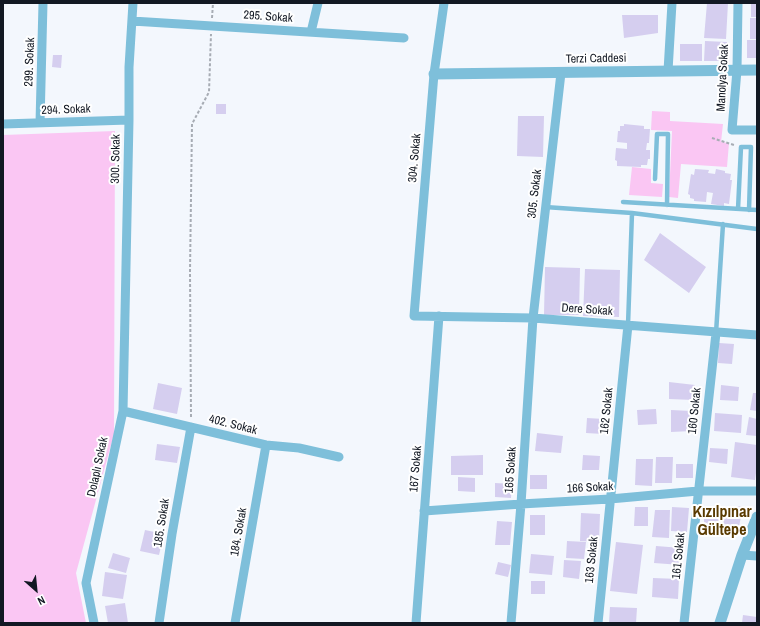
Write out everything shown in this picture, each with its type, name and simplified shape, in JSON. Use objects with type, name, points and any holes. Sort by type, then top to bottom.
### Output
[{"type":"street","name":"299. Sokak","points":[[40,123],[43,3]]},
{"type":"street","name":"300. Sokak","points":[[125,315],[129,67],[133,3]]},
{"type":"street","points":[[312,32],[318,3]]},
{"type":"street","name":"304. Sokak","points":[[414,316],[434,74],[444,3]]},
{"type":"street","points":[[668,71],[672,3]]},
{"type":"street","name":"Manolya Sokak","points":[[738,3],[737,70],[732,130],[757,130]]},
{"type":"street","name":"295. Sokak","points":[[132,21],[404,38]]},
{"type":"street","name":"Terzi Caddesi","points":[[434,74],[757,70]]},
{"type":"street","name":"305. Sokak","points":[[533,318],[561,73]]},
{"type":"street","name":"294. Sokak","points":[[3,124],[129,120]]},
{"type":"street","name":"Dolaplı Sokak","points":[[94,623],[86,583],[123,411],[125,315]]},
{"type":"street","name":"Dere Sokak","points":[[414,316],[533,318],[757,335]]},
{"type":"street","name":"167 Sokak","points":[[416,623],[440,316]]},
{"type":"street","name":"165 Sokak","points":[[511,623],[521,504],[533,318]]},
{"type":"street","name":"162 Sokak","points":[[610,499],[628,325]]},
{"type":"street","name":"160 Sokak","points":[[698,491],[716,333]]},
{"type":"street","name":"402. Sokak","points":[[123,411],[266,445],[299,448],[339,456]]},
{"type":"street","name":"185. Sokak","points":[[159,623],[172,534],[191,427]]},
{"type":"street","name":"184. Sokak","points":[[235,623],[266,445]]},
{"type":"street","name":"166 Sokak","points":[[424,511],[610,499],[698,491],[757,491]]},
{"type":"street","name":"161 Sokak","points":[[684,623],[698,491]]},
{"type":"street","name":"163 Sokak","points":[[598,623],[610,499]]},
{"type":"street","points":[[720,623],[742,555],[757,517]]},
{"type":"street","points":[[742,555],[757,556]]},
{"type":"lane","points":[[655,179],[657,134],[668,134],[668,205]]},
{"type":"lane","points":[[738,209],[741,147],[751,147],[749,210]]},
{"type":"lane","points":[[623,202],[757,210]]},
{"type":"lane","points":[[545,207],[632,213],[757,229]]},
{"type":"lane","points":[[628,325],[632,213]]},
{"type":"lane","points":[[716,333],[723,224]]},
{"type":"path","points":[[191,427],[190,264],[192,124],[210,92],[213,3]]},
{"type":"path","points":[[712,138],[741,147]]},
{"type":"shaded area","points":[[652,111],[670,112],[670,121],[723,124],[721,142],[729,143],[727,167],[681,164],[678,198],[669,197],[672,131],[651,130]]},
{"type":"shaded area","points":[[115,131],[114,434],[76,573],[86,623],[3,623],[3,135]]},
{"type":"shaded area","points":[[632,167],[651,169],[651,183],[663,184],[662,197],[629,195]]},
{"type":"building","points":[[707,3],[728,3],[726,39],[704,38]]},
{"type":"building","points":[[751,3],[757,3],[757,17],[751,17]]},
{"type":"building","points":[[622,15],[658,15],[658,33],[624,38]]},
{"type":"building","points":[[750,18],[757,18],[757,39],[750,39]]},
{"type":"building","points":[[747,40],[757,40],[757,58],[747,58]]},
{"type":"building","points":[[705,41],[727,42],[727,61],[704,61]]},
{"type":"building","points":[[680,44],[702,44],[702,61],[680,61]]},
{"type":"building","points":[[53,55],[62,55],[61,68],[52,67]]},
{"type":"building","points":[[216,104],[226,104],[226,114],[216,114]]},
{"type":"building","points":[[518,116],[544,116],[543,157],[517,156]]},
{"type":"building","points":[[624,124],[644,126],[644,129],[650,129],[649,143],[647,143],[646,150],[650,150],[650,159],[648,159],[647,165],[641,165],[641,167],[617,166],[617,161],[615,160],[616,148],[627,149],[627,143],[617,142],[618,131],[620,131],[620,126],[624,126]]},
{"type":"building","points":[[695,169],[709,170],[708,173],[715,174],[716,169],[731,174],[730,180],[732,180],[729,204],[724,203],[724,206],[711,204],[713,193],[707,192],[706,202],[694,201],[694,199],[690,198],[690,195],[688,194],[691,174],[694,175]]},
{"type":"building","points":[[660,233],[706,267],[689,293],[644,260]]},
{"type":"building","points":[[545,267],[580,268],[579,315],[544,315]]},
{"type":"building","points":[[585,269],[620,270],[619,317],[583,316]]},
{"type":"building","points":[[719,343],[734,344],[732,364],[718,363]]},
{"type":"building","points":[[669,382],[695,385],[694,400],[669,399]]},
{"type":"building","points":[[158,383],[182,388],[177,414],[153,409]]},
{"type":"building","points":[[721,385],[739,387],[738,401],[720,400]]},
{"type":"building","points":[[753,393],[757,393],[757,411],[750,410]]},
{"type":"building","points":[[656,409],[657,424],[638,425],[637,410]]},
{"type":"building","points":[[671,410],[692,411],[692,431],[671,432]]},
{"type":"building","points":[[715,413],[742,415],[741,433],[714,431]]},
{"type":"building","points":[[749,417],[757,419],[757,436],[746,435]]},
{"type":"building","points":[[587,418],[604,419],[603,434],[586,433]]},
{"type":"building","points":[[537,433],[563,436],[561,453],[535,451]]},
{"type":"building","points":[[735,442],[757,445],[755,480],[731,477]]},
{"type":"building","points":[[157,444],[180,447],[177,463],[155,460]]},
{"type":"building","points":[[710,448],[728,449],[727,464],[709,462]]},
{"type":"building","points":[[483,455],[483,475],[451,475],[451,456]]},
{"type":"building","points":[[583,455],[600,456],[599,470],[582,470]]},
{"type":"building","points":[[656,457],[673,457],[672,483],[655,483]]},
{"type":"building","points":[[636,459],[653,459],[652,486],[635,485]]},
{"type":"building","points":[[676,464],[693,464],[693,478],[676,478]]},
{"type":"building","points":[[530,475],[547,475],[547,489],[530,489]]},
{"type":"building","points":[[458,477],[475,478],[475,492],[458,491]]},
{"type":"building","points":[[495,483],[512,484],[511,498],[495,497]]},
{"type":"building","points":[[743,506],[739,527],[705,531],[703,510]]},
{"type":"building","points":[[635,507],[648,507],[648,526],[634,526]]},
{"type":"building","points":[[672,507],[689,508],[687,532],[671,531]]},
{"type":"building","points":[[655,510],[670,510],[669,538],[652,537]]},
{"type":"building","points":[[581,513],[600,514],[599,542],[580,541]]},
{"type":"building","points":[[530,515],[545,515],[545,535],[530,535]]},
{"type":"building","points":[[497,521],[512,522],[510,545],[495,545]]},
{"type":"building","points":[[145,530],[164,534],[159,555],[140,551]]},
{"type":"building","points":[[567,541],[586,542],[584,559],[566,558]]},
{"type":"building","points":[[616,542],[643,545],[637,594],[610,591]]},
{"type":"building","points":[[656,546],[682,548],[681,565],[654,563]]},
{"type":"building","points":[[113,553],[130,558],[126,573],[108,568]]},
{"type":"building","points":[[531,554],[554,556],[552,575],[529,573]]},
{"type":"building","points":[[564,560],[581,561],[579,579],[563,577]]},
{"type":"building","points":[[498,562],[511,565],[508,577],[495,574]]},
{"type":"building","points":[[105,572],[127,575],[123,599],[102,596]]},
{"type":"building","points":[[653,578],[679,579],[678,599],[652,597]]},
{"type":"building","points":[[531,581],[545,581],[545,594],[531,594]]},
{"type":"building","points":[[125,603],[128,623],[108,623],[105,606]]},
{"type":"building","points":[[610,607],[637,608],[636,623],[609,623]]},
{"type":"building","points":[[743,615],[757,617],[757,623],[742,623]]},
{"type":"district","name":"Kızılpınar Gültepe","points":[[722,522]]}]
